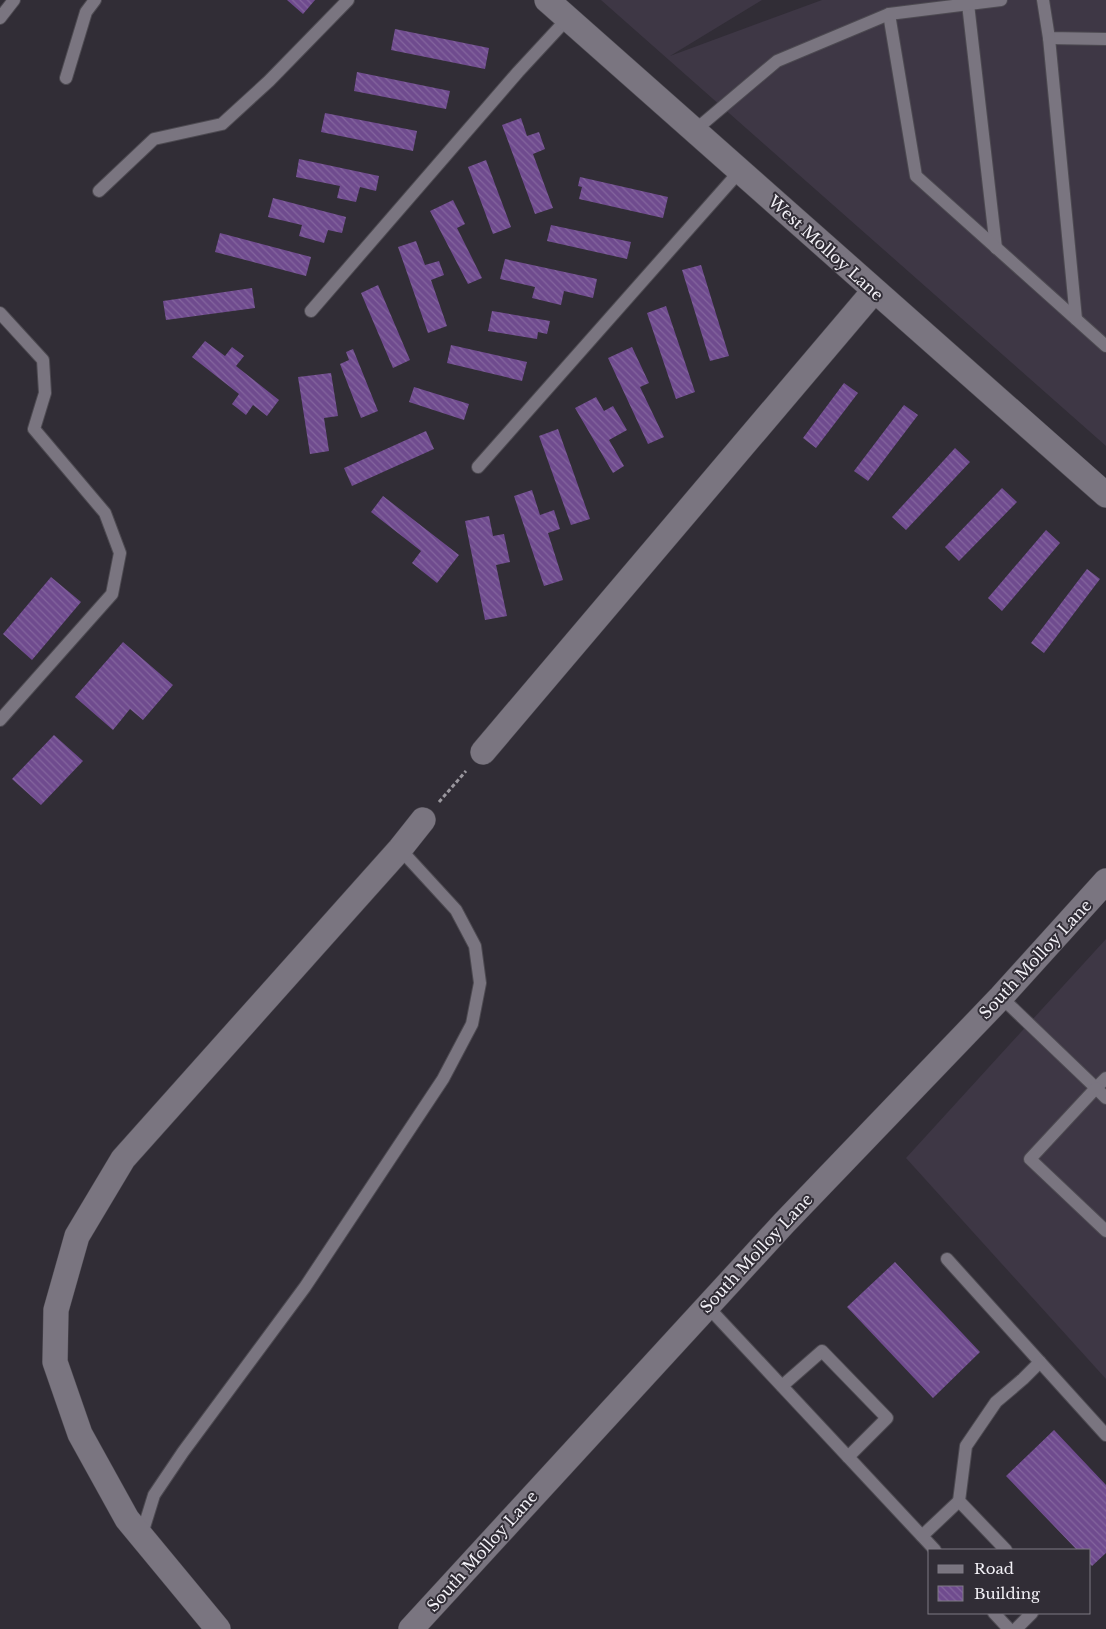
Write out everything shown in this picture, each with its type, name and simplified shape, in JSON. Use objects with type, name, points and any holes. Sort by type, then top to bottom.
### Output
[{"type":"street","name":"West Molloy Lane","points":[[547,0],[1106,495]]},
{"type":"street","points":[[483,752],[874,291]]},
{"type":"street","points":[[218,1629],[127,1519],[80,1434],[55,1362],[56,1310],[77,1236],[123,1159],[400,850],[423,820]]},
{"type":"street","name":"South Molloy Lane","points":[[411,1629],[784,1222],[1001,997],[1106,882]]},
{"type":"lane","points":[[0,18],[14,0]]},
{"type":"lane","points":[[66,78],[86,12],[95,0]]},
{"type":"lane","points":[[99,191],[154,140],[222,124],[268,81],[348,0]]},
{"type":"lane","points":[[694,131],[777,61],[889,14],[1001,0]]},
{"type":"lane","points":[[1043,0],[1049,38],[1076,319]]},
{"type":"lane","points":[[968,4],[996,248]]},
{"type":"lane","points":[[889,14],[916,176],[1106,346]]},
{"type":"lane","points":[[311,310],[518,72],[568,18]]},
{"type":"lane","points":[[1049,38],[1106,39]]},
{"type":"lane","points":[[478,467],[739,172]]},
{"type":"lane","points":[[0,313],[43,360],[45,393],[34,429],[104,513],[120,552],[112,594],[0,720]]},
{"type":"lane","points":[[141,1537],[154,1495],[183,1452],[305,1287],[443,1079],[472,1024],[480,983],[476,946],[456,910],[400,850]]},
{"type":"lane","points":[[1001,997],[1106,1098]]},
{"type":"lane","points":[[1106,1078],[1030,1159],[1106,1231]]},
{"type":"lane","points":[[947,1259],[1106,1435]]},
{"type":"lane","points":[[708,1306],[934,1549]]},
{"type":"lane","points":[[782,1386],[822,1351],[887,1418],[848,1457]]},
{"type":"lane","points":[[922,1536],[959,1501],[966,1446],[996,1402],[1040,1362]]},
{"type":"lane","points":[[959,1501],[1005,1549]]},
{"type":"lane","points":[[995,1614],[1009,1629]]},
{"type":"lane","points":[[1016,1629],[1031,1614]]},
{"type":"path","points":[[423,820],[483,752]]},
{"type":"shaded area","points":[[601,0],[762,0],[670,56],[822,0],[1106,0],[1106,446]]},
{"type":"shaded area","points":[[1106,939],[1106,1379],[906,1158]]},
{"type":"building","points":[[287,0],[315,0],[303,14]]},
{"type":"building","points":[[395,29],[489,48],[485,69],[391,50]]},
{"type":"building","points":[[357,72],[450,91],[446,109],[354,91]]},
{"type":"building","points":[[325,113],[417,131],[413,151],[321,132]]},
{"type":"building","points":[[521,118],[527,136],[539,132],[545,149],[533,154],[553,208],[535,214],[502,125]]},
{"type":"building","points":[[299,159],[379,176],[376,191],[360,187],[356,202],[337,198],[340,186],[296,177]]},
{"type":"building","points":[[486,160],[511,227],[493,234],[468,167]]},
{"type":"building","points":[[580,177],[668,197],[663,218],[579,199],[582,187],[578,186]]},
{"type":"building","points":[[273,198],[346,217],[342,233],[328,230],[324,243],[299,236],[302,225],[268,217]]},
{"type":"building","points":[[453,200],[465,224],[457,228],[482,278],[468,284],[430,211]]},
{"type":"building","points":[[551,225],[631,242],[627,259],[547,241]]},
{"type":"building","points":[[220,233],[311,257],[306,276],[215,252]]},
{"type":"building","points":[[416,241],[425,265],[439,261],[444,275],[431,280],[447,326],[428,333],[398,247]]},
{"type":"building","points":[[505,259],[597,279],[593,298],[564,291],[561,305],[532,298],[535,287],[500,279]]},
{"type":"building","points":[[701,265],[729,356],[710,361],[682,270]]},
{"type":"building","points":[[378,285],[410,360],[393,368],[361,293]]},
{"type":"building","points":[[252,288],[255,308],[166,320],[163,301]]},
{"type":"building","points":[[666,306],[695,392],[676,399],[647,313]]},
{"type":"building","points":[[492,311],[550,321],[547,334],[538,332],[537,339],[488,331]]},
{"type":"building","points":[[205,341],[225,356],[232,347],[244,356],[236,366],[279,400],[267,416],[253,405],[246,415],[232,404],[239,394],[192,357]]},
{"type":"building","points":[[451,345],[527,362],[522,381],[447,363]]},
{"type":"building","points":[[632,347],[649,383],[640,387],[664,437],[648,444],[608,358]]},
{"type":"building","points":[[353,349],[378,411],[361,418],[340,364],[349,360],[346,352]]},
{"type":"building","points":[[331,373],[338,416],[324,418],[329,451],[310,454],[298,377]]},
{"type":"building","points":[[844,383],[858,393],[816,448],[803,438]]},
{"type":"building","points":[[414,387],[469,404],[464,420],[409,402]]},
{"type":"building","points":[[596,397],[604,411],[613,406],[627,430],[609,440],[624,466],[613,473],[575,408]]},
{"type":"building","points":[[904,405],[918,415],[868,481],[854,471]]},
{"type":"building","points":[[558,429],[590,519],[571,525],[539,436]]},
{"type":"building","points":[[426,431],[434,449],[352,486],[344,468]]},
{"type":"building","points":[[955,448],[970,462],[906,530],[892,517]]},
{"type":"building","points":[[1002,488],[1017,502],[959,561],[945,547]]},
{"type":"building","points":[[532,490],[540,515],[554,510],[560,529],[548,533],[563,580],[544,586],[514,496]]},
{"type":"building","points":[[383,496],[459,555],[437,583],[412,563],[421,551],[371,512]]},
{"type":"building","points":[[489,516],[493,536],[504,534],[510,562],[496,565],[507,616],[485,620],[465,521]]},
{"type":"building","points":[[1046,530],[1060,543],[1002,611],[988,598]]},
{"type":"building","points":[[1087,569],[1100,579],[1044,653],[1031,643]]},
{"type":"building","points":[[51,577],[81,602],[32,660],[3,634]]},
{"type":"building","points":[[123,642],[173,685],[143,720],[130,709],[113,730],[75,697]]},
{"type":"building","points":[[54,735],[83,761],[41,805],[12,779]]},
{"type":"building","points":[[895,1262],[980,1352],[933,1398],[847,1307]]},
{"type":"building","points":[[1054,1430],[1106,1485],[1106,1553],[1092,1566],[1091,1549],[1076,1549],[1006,1476]]}]
